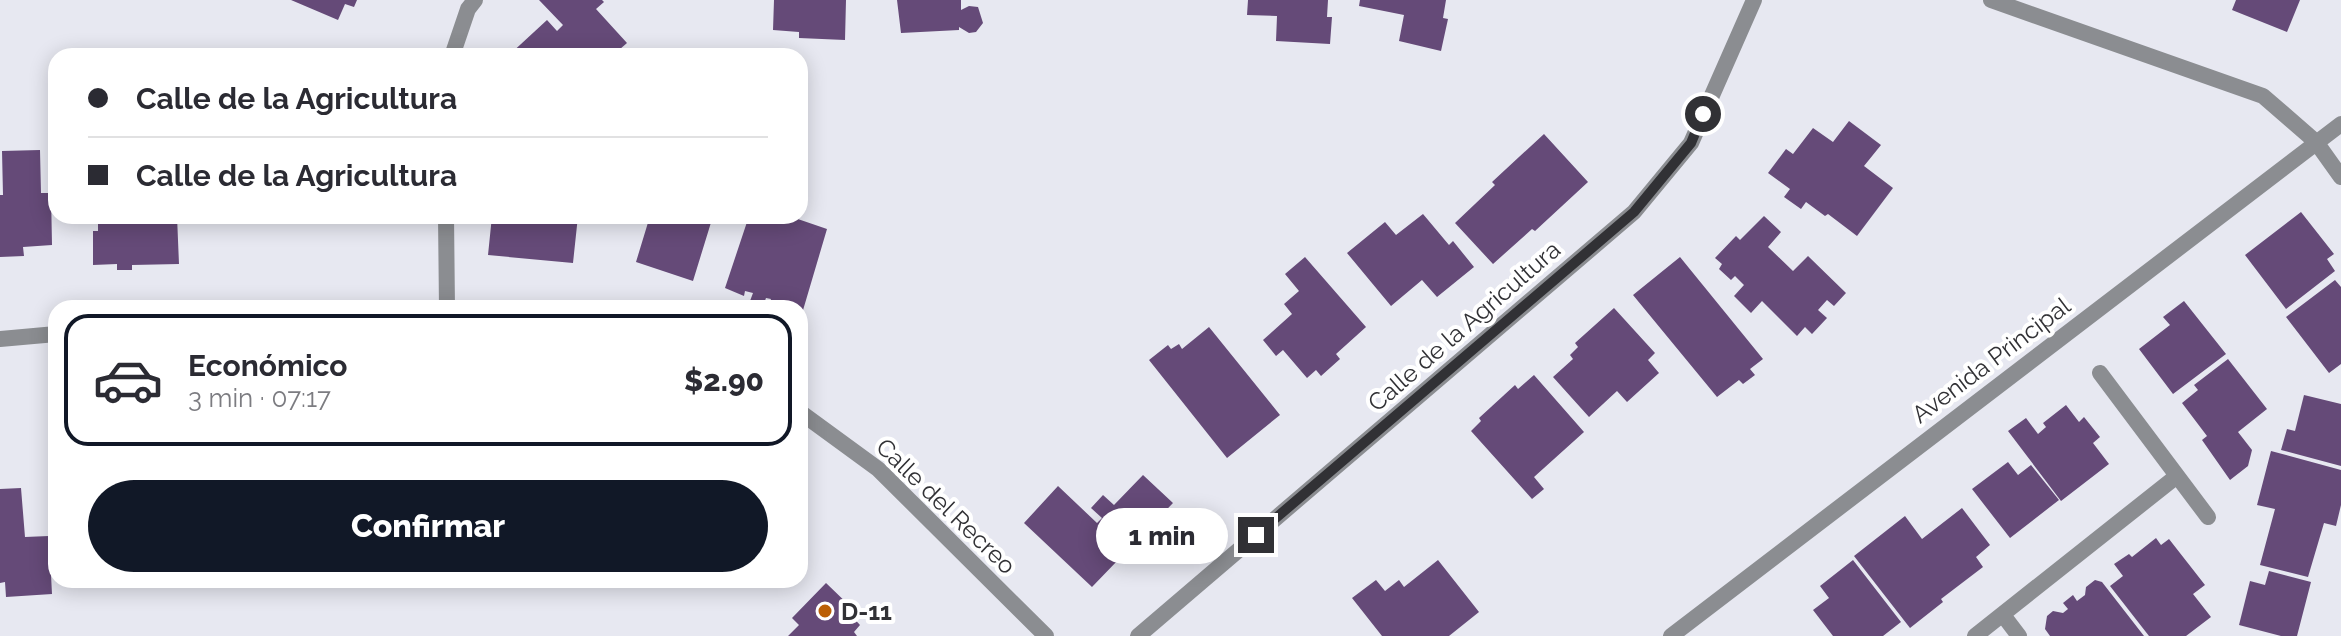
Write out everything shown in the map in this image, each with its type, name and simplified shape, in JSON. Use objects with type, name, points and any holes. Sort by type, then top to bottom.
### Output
[{"type":"street","points":[[455,48],[468,9],[475,0]]},
{"type":"street","name":"Calle de la Agricultura","points":[[1138,636],[1634,212],[1691,143],[1754,0]]},
{"type":"street","points":[[1991,0],[2263,96],[2316,142],[2341,177]]},
{"type":"street","name":"Avenida Principal","points":[[1671,636],[2341,124]]},
{"type":"street","points":[[446,224],[447,300]]},
{"type":"street","points":[[0,339],[48,335]]},
{"type":"street","points":[[2100,373],[2208,517]]},
{"type":"street","name":"Calle del Recreo","points":[[808,418],[878,469],[1046,636]]},
{"type":"street","points":[[1975,636],[2177,476]]},
{"type":"street","points":[[2003,615],[2019,636]]},
{"type":"building","points":[[291,0],[357,0],[354,7],[345,4],[338,20]]},
{"type":"building","points":[[539,0],[602,0],[604,2],[596,9],[627,43],[621,48],[517,48],[547,20],[557,31],[563,25]]},
{"type":"building","points":[[774,0],[846,0],[845,40],[799,38],[799,32],[773,30]]},
{"type":"building","points":[[897,0],[961,0],[961,10],[969,6],[978,7],[983,23],[976,32],[969,33],[959,27],[959,30],[901,33]]},
{"type":"building","points":[[1248,0],[1328,0],[1327,17],[1332,17],[1330,44],[1276,41],[1277,16],[1247,15]]},
{"type":"building","points":[[1360,0],[1446,0],[1443,18],[1448,19],[1441,51],[1399,41],[1404,15],[1359,6]]},
{"type":"building","points":[[2236,0],[2300,0],[2287,32],[2232,10]]},
{"type":"building","points":[[1849,121],[1881,145],[1864,166],[1893,188],[1857,236],[1806,202],[1801,209],[1784,197],[1790,189],[1768,173],[1786,149],[1793,154],[1813,128],[1833,142]]},
{"type":"building","points":[[1544,134],[1588,182],[1535,231],[1532,229],[1493,264],[1455,223],[1495,185],[1492,182]]},
{"type":"building","points":[[40,150],[41,193],[48,193],[52,245],[23,247],[24,256],[0,257],[2,151]]},
{"type":"building","points":[[2301,212],[2334,254],[2327,259],[2335,271],[2286,309],[2245,255]]},
{"type":"building","points":[[1423,214],[1449,245],[1453,241],[1474,267],[1437,297],[1422,280],[1391,306],[1347,253],[1385,222],[1396,235]]},
{"type":"building","points":[[1764,216],[1781,232],[1768,247],[1793,271],[1808,256],[1846,293],[1834,306],[1827,300],[1818,310],[1827,318],[1812,334],[1805,327],[1797,336],[1762,301],[1751,313],[1734,296],[1744,285],[1735,276],[1731,280],[1719,269],[1722,264],[1715,258],[1736,236],[1740,240]]},
{"type":"building","points":[[808,222],[827,229],[806,300],[750,300],[753,293],[745,291],[744,296],[725,288],[746,224]]},
{"type":"building","points":[[98,224],[177,224],[179,264],[132,265],[132,270],[117,270],[117,264],[93,265],[93,231],[98,231]]},
{"type":"building","points":[[491,224],[577,224],[573,263],[488,255]]},
{"type":"building","points":[[648,224],[711,224],[693,281],[636,262]]},
{"type":"building","points":[[1305,257],[1366,327],[1336,354],[1340,359],[1321,376],[1316,370],[1307,378],[1283,350],[1276,356],[1263,340],[1292,314],[1284,304],[1299,291],[1285,274]]},
{"type":"building","points":[[1680,257],[1763,359],[1750,369],[1755,375],[1743,384],[1739,380],[1717,397],[1633,295]]},
{"type":"building","points":[[2335,280],[2341,287],[2341,364],[2329,373],[2286,317]]},
{"type":"building","points":[[2184,301],[2226,354],[2173,394],[2139,349],[2170,325],[2163,317]]},
{"type":"building","points":[[1614,308],[1655,353],[1648,360],[1659,373],[1627,402],[1617,391],[1589,417],[1553,377],[1573,359],[1570,355],[1578,347],[1575,343]]},
{"type":"building","points":[[1209,327],[1280,415],[1227,458],[1149,360],[1168,345],[1171,349],[1179,344],[1182,349]]},
{"type":"building","points":[[2228,359],[2267,409],[2238,432],[2252,450],[2248,466],[2230,480],[2202,440],[2207,436],[2182,403],[2198,390],[2194,385]]},
{"type":"building","points":[[1534,375],[1584,432],[1534,477],[1544,489],[1532,499],[1471,431],[1481,421],[1479,418],[1515,385],[1518,389]]},
{"type":"building","points":[[2304,395],[2341,404],[2341,466],[2281,450],[2287,429],[2295,431]]},
{"type":"building","points":[[2066,405],[2079,422],[2084,417],[2100,437],[2093,443],[2109,464],[2061,501],[2008,431],[2026,418],[2038,434],[2046,427],[2043,423]]},
{"type":"building","points":[[2271,451],[2341,470],[2341,505],[2336,526],[2324,523],[2308,577],[2260,565],[2275,509],[2257,505]]},
{"type":"building","points":[[2008,462],[2018,475],[2031,465],[2059,500],[2010,538],[1972,489]]},
{"type":"building","points":[[1143,475],[1173,503],[1092,587],[1024,523],[1058,486],[1097,523],[1102,518],[1091,508],[1103,495],[1114,505]]},
{"type":"building","points":[[21,488],[25,537],[48,536],[48,588],[52,588],[52,594],[6,597],[5,582],[0,583],[0,489]]},
{"type":"building","points":[[1962,508],[1990,545],[1976,557],[1983,567],[1910,628],[1854,556],[1905,516],[1922,539]]},
{"type":"building","points":[[2156,538],[2161,545],[2169,539],[2205,585],[2193,594],[2211,617],[2186,636],[2149,636],[2110,586],[2123,576],[2114,564],[2129,554],[2132,557]]},
{"type":"building","points":[[1438,560],[1479,612],[1449,636],[1382,636],[1352,598],[1376,580],[1385,591],[1399,580],[1404,587]]},
{"type":"building","points":[[1853,560],[1901,622],[1883,636],[1833,636],[1813,610],[1829,598],[1820,586]]},
{"type":"building","points":[[2269,571],[2311,582],[2297,636],[2281,636],[2239,625],[2250,581],[2265,585]]},
{"type":"building","points":[[2095,580],[2102,582],[2144,636],[2050,636],[2045,629],[2047,616],[2053,611],[2063,613],[2068,609],[2063,603],[2073,595],[2077,601]]},
{"type":"building","name":"D-11","points":[[826,583],[853,609],[849,613],[860,625],[854,632],[857,636],[788,636],[799,625],[792,618]]},
{"type":"place","name":"D-11","points":[[825,611]]},
{"type":"route","points":[[1256,535],[1634,212],[1691,143],[1703,114]]}]
